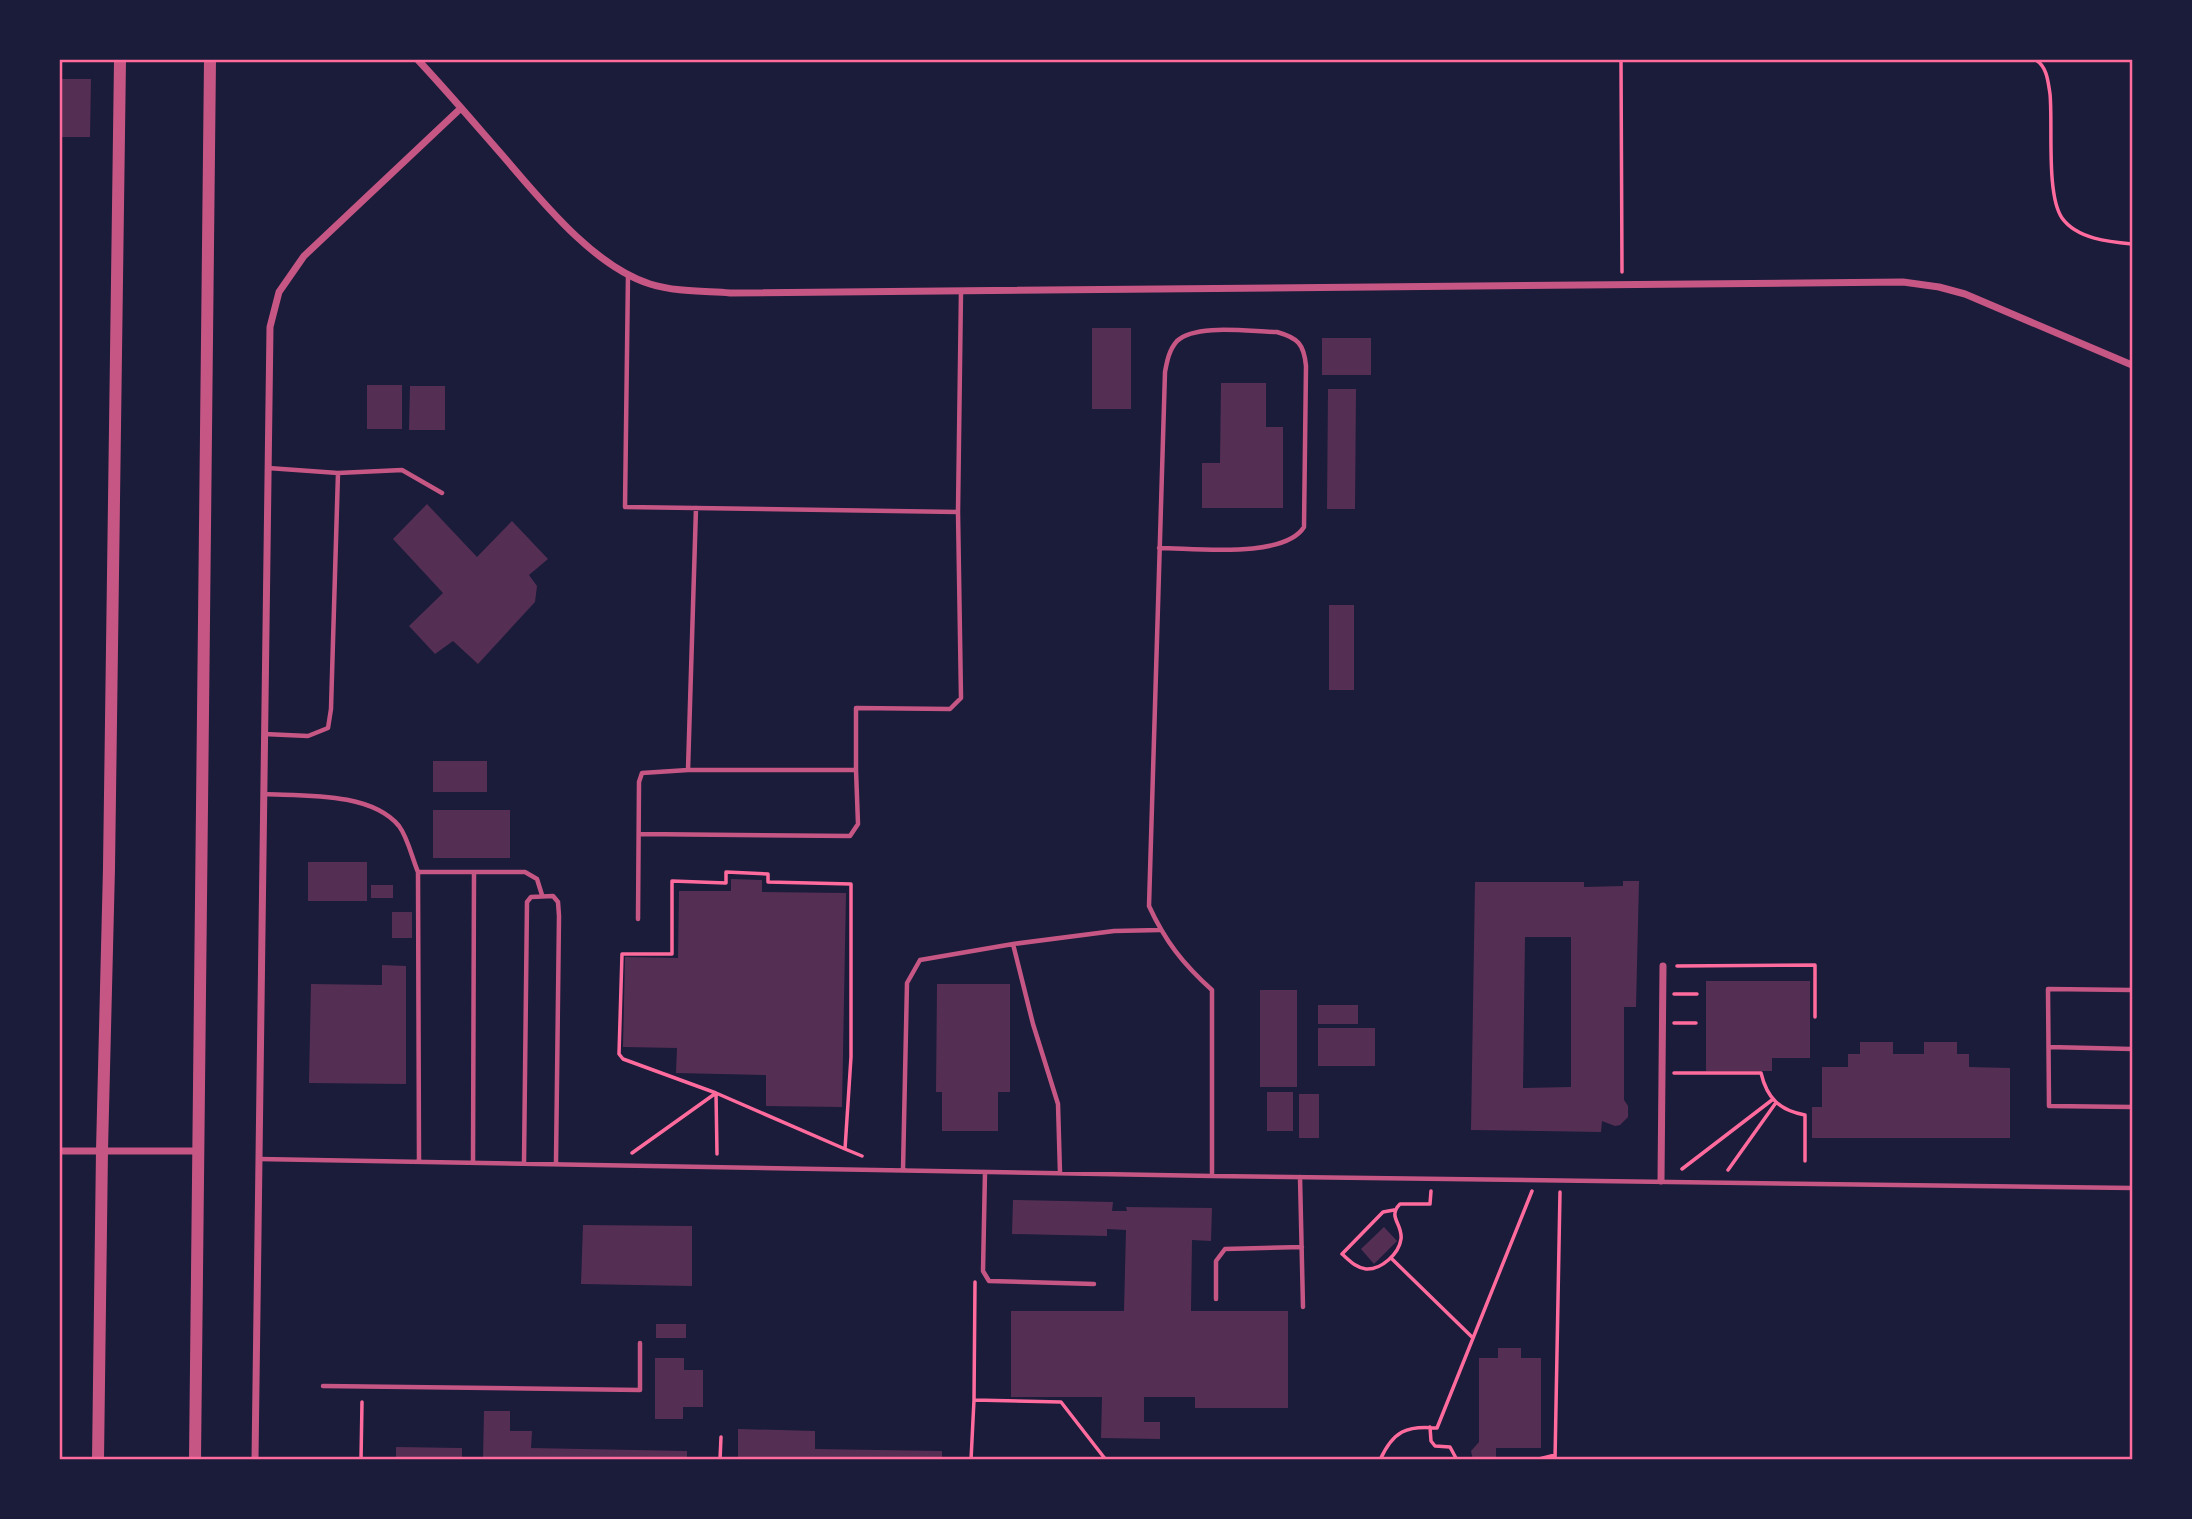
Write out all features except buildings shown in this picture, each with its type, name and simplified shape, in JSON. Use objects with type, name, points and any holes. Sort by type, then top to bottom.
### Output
[{"type":"street","points":[[98,1460],[120,60]]},
{"type":"street","points":[[195,1460],[210,60]]},
{"type":"street","points":[[418,60],[558,219],[585,243],[628,274],[649,284],[672,289],[730,293],[1903,282],[1965,294],[2133,365]]},
{"type":"street","points":[[255,1460],[270,327],[279,292],[304,256],[461,108]]},
{"type":"street","points":[[1663,966],[1663,1181]]},
{"type":"street","points":[[60,1151],[197,1151]]},
{"type":"lane","points":[[628,274],[625,507],[958,512]]},
{"type":"lane","points":[[639,834],[850,836],[858,824],[856,708],[950,709],[961,698],[958,512],[961,291]]},
{"type":"lane","points":[[1159,548],[1260,549],[1299,536],[1304,527],[1306,366],[1303,348],[1288,335],[1277,332],[1204,331],[1183,337],[1169,354],[1164,372],[1159,548],[1149,906],[1160,930],[1187,968],[1212,990],[1212,1176]]},
{"type":"lane","points":[[268,468],[338,473],[402,470],[442,493]]},
{"type":"lane","points":[[264,734],[308,736],[328,728],[331,709],[338,473]]},
{"type":"lane","points":[[688,770],[696,508]]},
{"type":"lane","points":[[638,919],[639,782],[642,773],[688,770],[856,770]]},
{"type":"lane","points":[[264,794],[340,797],[380,811],[399,827],[418,872],[419,1161]]},
{"type":"lane","points":[[418,872],[525,873],[537,879],[542,895]]},
{"type":"lane","points":[[473,1162],[474,873]]},
{"type":"lane","points":[[524,1163],[527,902],[531,897],[542,895],[553,896],[558,902],[559,916],[556,1163]]},
{"type":"lane","points":[[903,1170],[906,983],[920,960],[1114,931],[1160,930]]},
{"type":"lane","points":[[1013,944],[1033,1024],[1058,1104],[1060,1173]]},
{"type":"lane","points":[[2133,990],[2048,989],[2049,1106],[2133,1107]]},
{"type":"lane","points":[[2049,1047],[2133,1049]]},
{"type":"lane","points":[[259,1159],[1212,1176],[2133,1188]]},
{"type":"lane","points":[[985,1172],[983,1271],[989,1281],[1094,1284]]},
{"type":"lane","points":[[1300,1177],[1303,1307]]},
{"type":"lane","points":[[1216,1299],[1216,1261],[1226,1249],[1302,1247]]},
{"type":"lane","points":[[323,1385],[640,1390],[640,1343]]},
{"type":"path","points":[[1621,60],[1622,285]]},
{"type":"path","points":[[2036,60],[2041,63],[2048,78],[2052,109],[2054,201],[2063,219],[2079,231],[2104,241],[2133,244]]},
{"type":"path","points":[[845,1149],[850,1057],[850,884],[768,882],[768,874],[726,873],[726,883],[673,881],[672,954],[622,954],[619,1054],[623,1059],[716,1093],[845,1149],[897,1170]]},
{"type":"path","points":[[1663,966],[1815,965],[1815,1017]]},
{"type":"path","points":[[1663,995],[1697,995]]},
{"type":"path","points":[[1662,1024],[1696,1023]]},
{"type":"path","points":[[1662,1073],[1761,1073],[1773,1102],[1805,1115],[1805,1161]]},
{"type":"path","points":[[617,1164],[716,1093]]},
{"type":"path","points":[[716,1093],[717,1166]]},
{"type":"path","points":[[1663,1181],[1773,1102]]},
{"type":"path","points":[[1719,1182],[1773,1102]]},
{"type":"path","points":[[1394,1210],[1402,1234],[1400,1246],[1391,1258],[1367,1269],[1356,1266],[1342,1255],[1383,1212],[1394,1210],[1400,1204],[1430,1204],[1431,1178]]},
{"type":"path","points":[[1380,1460],[1387,1446],[1401,1430],[1421,1426],[1437,1428],[1537,1180]]},
{"type":"path","points":[[1535,1460],[1555,1457],[1560,1180]]},
{"type":"path","points":[[1391,1258],[1473,1338]]},
{"type":"path","points":[[971,1460],[975,1275]]},
{"type":"path","points":[[974,1400],[1061,1402],[1107,1460]]},
{"type":"path","points":[[361,1460],[362,1402]]},
{"type":"path","points":[[1430,1427],[1431,1441],[1435,1446],[1450,1447],[1457,1460]]},
{"type":"path","points":[[720,1460],[721,1437]]}]
